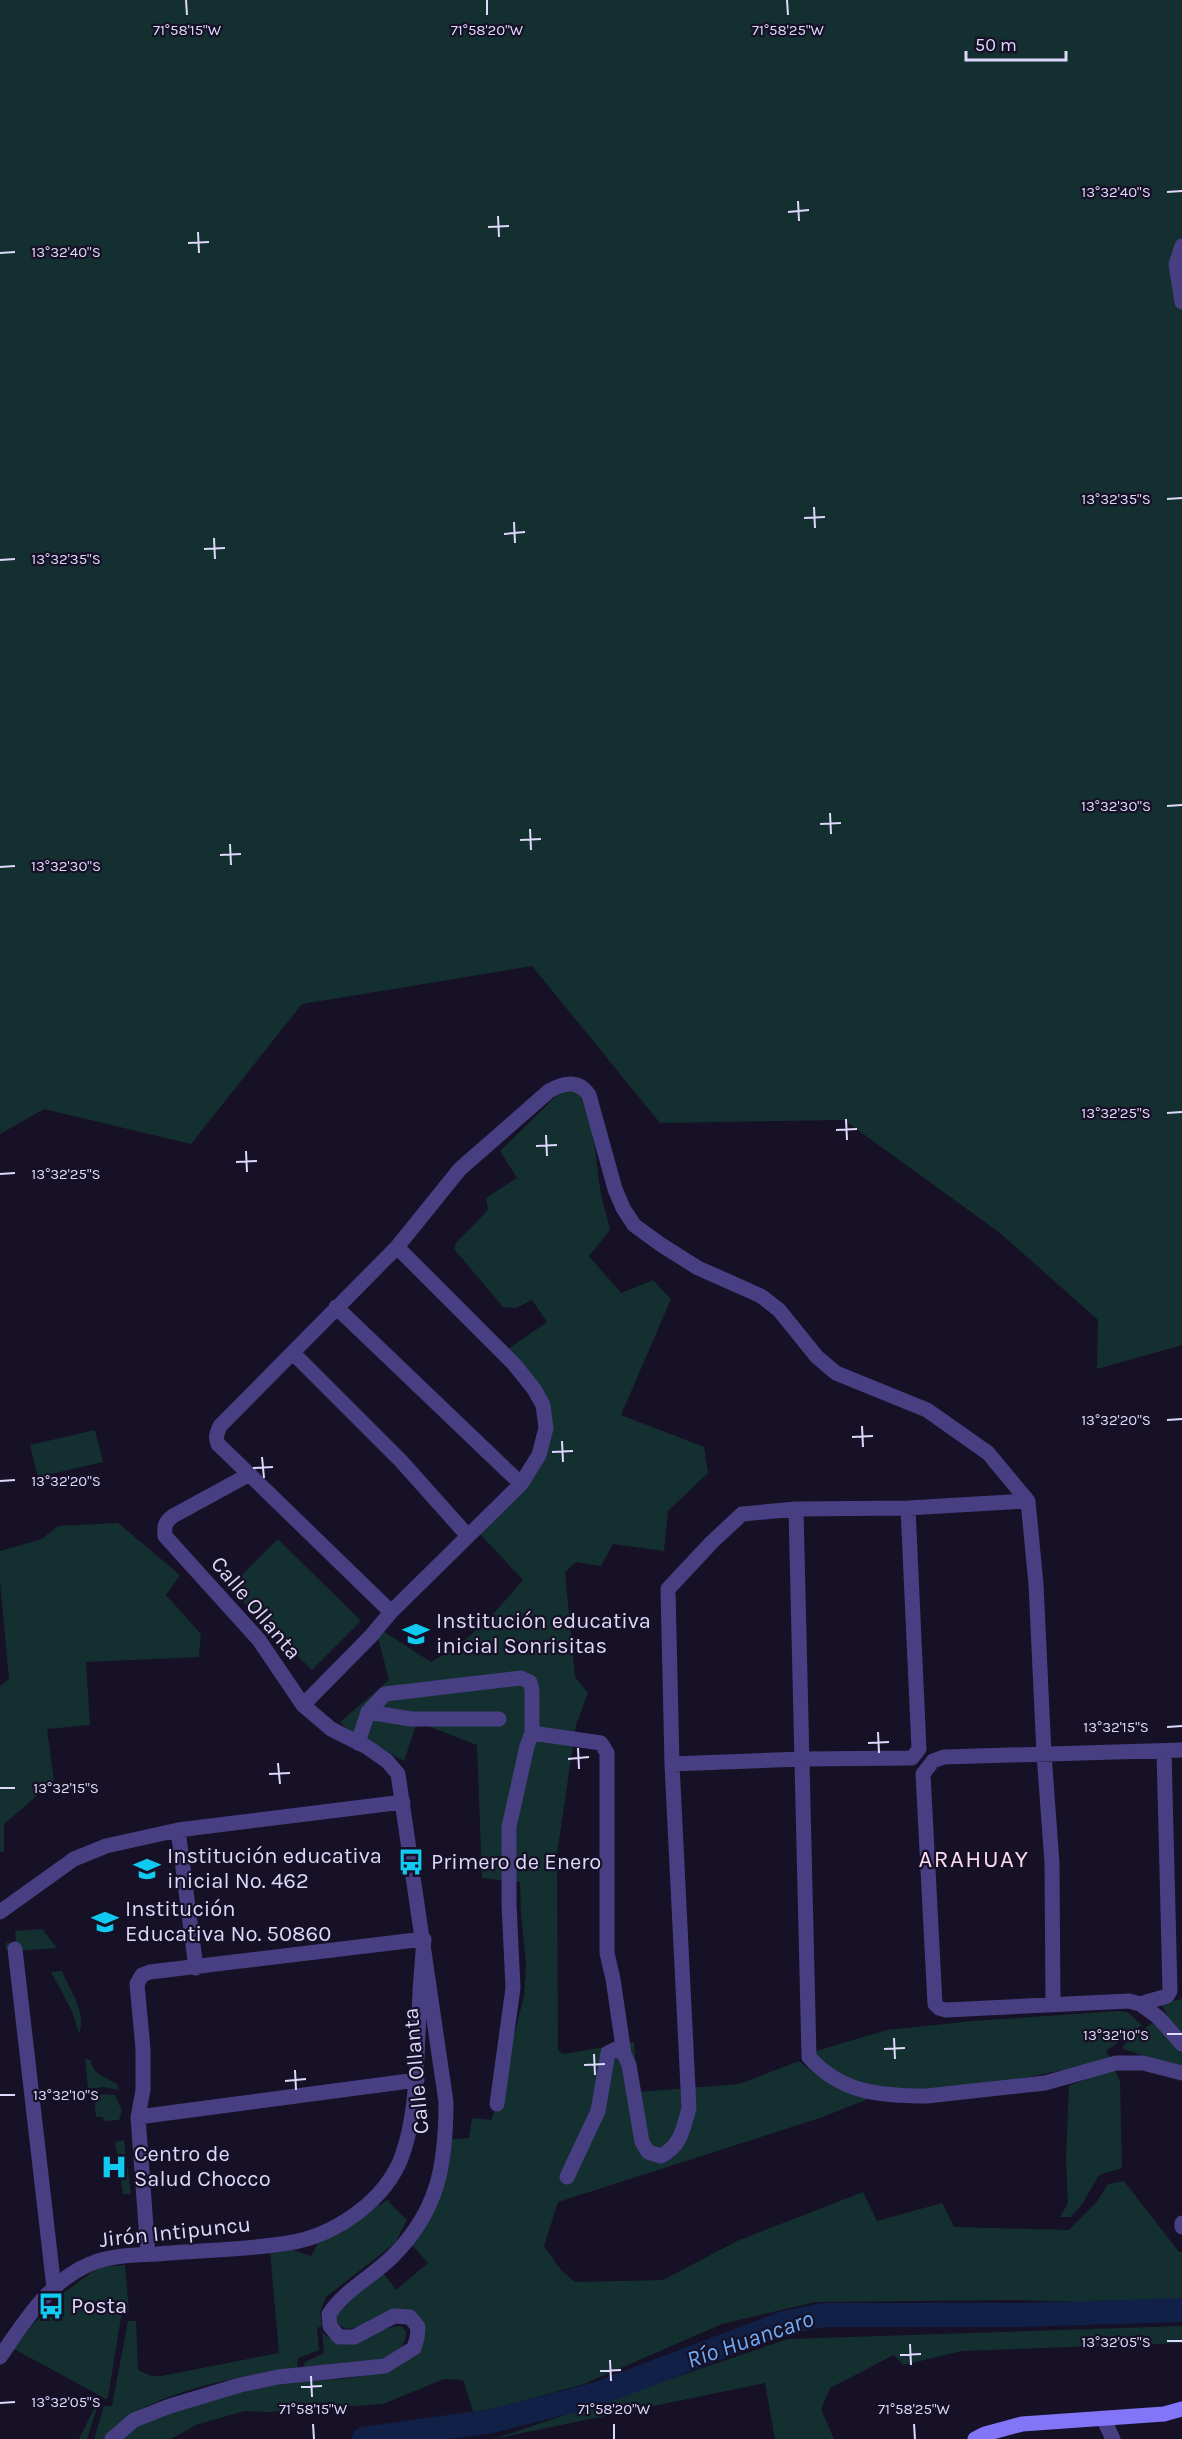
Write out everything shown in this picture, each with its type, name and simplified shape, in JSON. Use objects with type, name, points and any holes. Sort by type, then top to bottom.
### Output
[{"type":"street","points":[[1182,246],[1176,264],[1182,302]]},
{"type":"street","points":[[391,1612],[218,1444],[217,1432],[220,1426],[397,1247],[460,1168],[549,1091],[563,1083],[577,1084],[589,1095],[615,1189],[634,1225],[698,1268],[761,1296],[779,1310],[817,1357],[836,1373],[927,1410],[988,1453],[1028,1501],[1052,1863],[1053,2004]]},
{"type":"street","points":[[303,1705],[371,1636],[391,1612],[521,1484],[539,1455],[546,1428],[543,1405],[534,1389],[514,1364],[397,1247]]},
{"type":"street","points":[[336,1307],[521,1484]]},
{"type":"street","points":[[293,1353],[401,1461],[468,1536]]},
{"type":"street","name":"Calle Ollanta","points":[[112,2439],[134,2420],[213,2392],[278,2377],[385,2366],[414,2348],[418,2326],[410,2317],[394,2316],[354,2337],[339,2337],[330,2326],[329,2314],[339,2299],[390,2259],[419,2227],[432,2198],[446,2141],[446,2102],[398,1774],[387,1761],[331,1730],[303,1705],[259,1640],[165,1536],[166,1521],[250,1474]]},
{"type":"street","points":[[532,1733],[601,1743],[607,1753],[607,1953],[642,2142],[648,2152],[661,2156],[672,2150],[682,2133],[690,2095],[672,1764],[668,1589],[742,1514],[796,1509],[908,1508],[1028,1501]]},
{"type":"street","points":[[672,1764],[802,1758],[912,1758],[919,1749],[908,1508]]},
{"type":"street","points":[[796,1509],[809,2057],[823,2073],[840,2083],[872,2092],[917,2096],[1045,2083],[1116,2063],[1143,2063],[1182,2073]]},
{"type":"street","points":[[358,1743],[368,1712],[385,1694],[520,1678],[530,1682],[532,1733],[526,1746],[509,1827],[509,1904],[513,1988],[497,2104]]},
{"type":"street","points":[[368,1712],[411,1719],[499,1719]]},
{"type":"street","points":[[1182,1750],[944,1757],[933,1761],[923,1774],[935,2004],[946,2010],[1129,2001],[1140,2004],[1158,2017],[1182,2044]]},
{"type":"street","points":[[1140,2004],[1167,1996],[1170,1991],[1164,1751]]},
{"type":"street","points":[[0,1912],[74,1859],[106,1846],[178,1830],[403,1802]]},
{"type":"street","points":[[178,1830],[196,1968]]},
{"type":"street","points":[[148,2254],[138,2117],[142,2090],[143,2049],[136,1984],[142,1975],[150,1972],[424,1940]]},
{"type":"street","name":"Jirón Intipuncu","points":[[0,2357],[30,2312],[54,2288],[89,2264],[100,2260],[148,2254],[290,2243],[322,2233],[353,2215],[386,2186],[402,2156],[417,2080],[424,1940]]},
{"type":"street","points":[[15,1949],[54,2288]]},
{"type":"street","points":[[567,2177],[598,2111],[608,2053],[616,2049],[624,2054]]},
{"type":"street","points":[[138,2117],[417,2080]]},
{"type":"street","points":[[982,2437],[1022,2424],[1164,2414],[1182,2409]]},
{"type":"street","points":[[1103,2418],[1113,2439]]},
{"type":"green space","points":[[0,0],[1182,0],[1182,1345],[1097,1369],[1098,1320],[1000,1233],[844,1120],[660,1123],[532,966],[302,1004],[191,1144],[44,1109],[0,1134]]},
{"type":"green space","points":[[578,1091],[591,1126],[601,1193],[610,1230],[589,1256],[621,1293],[653,1280],[671,1299],[621,1415],[704,1447],[708,1473],[668,1511],[664,1551],[613,1544],[601,1566],[576,1562],[565,1572],[575,1677],[588,1693],[576,1725],[557,1854],[558,2050],[563,2054],[634,2042],[638,2092],[739,2084],[799,2061],[833,2084],[873,2097],[820,2118],[558,2202],[544,2246],[561,2270],[575,2282],[663,2280],[737,2241],[863,2192],[877,2221],[942,2203],[954,2227],[1069,2230],[1096,2203],[1108,2184],[1124,2181],[1179,2252],[1182,2252],[1182,2301],[1153,2304],[1012,2300],[815,2302],[722,2324],[584,2384],[474,2414],[463,2380],[444,2379],[383,2404],[268,2412],[244,2411],[196,2425],[171,2439],[123,2439],[138,2425],[233,2393],[265,2385],[358,2377],[393,2368],[407,2360],[417,2317],[346,2329],[338,2324],[336,2314],[381,2270],[396,2290],[428,2263],[410,2243],[444,2140],[469,2138],[472,2118],[491,2120],[507,2081],[511,2047],[524,1996],[526,1964],[520,1882],[482,1878],[477,1745],[417,1722],[404,1761],[349,1730],[340,1722],[389,1680],[375,1626],[431,1662],[471,1635],[523,1580],[480,1534],[509,1504],[544,1431],[535,1388],[508,1349],[547,1322],[532,1300],[516,1308],[503,1307],[454,1249],[456,1243],[488,1210],[486,1198],[517,1178],[500,1151],[555,1097],[565,1092]]},
{"type":"green space","points":[[95,1430],[103,1462],[38,1477],[30,1445]]},
{"type":"green space","points":[[118,1523],[180,1575],[166,1595],[201,1634],[199,1657],[86,1662],[90,1725],[47,1729],[54,1781],[4,1824],[4,1851],[0,1852],[0,1686],[9,1679],[0,1582],[0,1551],[42,1539],[58,1526]]},
{"type":"green space","points":[[278,1539],[361,1621],[312,1670],[229,1588]]},
{"type":"green space","points":[[42,1929],[57,1948],[16,1951],[6,1949],[6,1943],[16,1942],[15,1931]]},
{"type":"green space","points":[[62,1971],[77,2002],[81,2018],[79,2034],[72,2011],[51,1972]]},
{"type":"green space","points":[[1182,1999],[1182,2034],[1173,2027],[1161,2003]]},
{"type":"green space","points":[[1127,2012],[1142,2025],[1106,2051],[1110,2059],[980,2085],[911,2090],[880,2087],[846,2079],[809,2053],[887,2030],[972,2021]]},
{"type":"green space","points":[[1153,2022],[1182,2051],[1182,2069],[1124,2049],[1123,2046]]},
{"type":"green space","points":[[85,2059],[91,2060],[94,2069],[117,2084],[119,2090],[104,2087],[88,2089]]},
{"type":"green space","points":[[1114,2068],[1120,2081],[1122,2168],[1099,2175],[1083,2203],[1071,2217],[1060,2217],[1068,2203],[1066,2159],[1069,2086]]},
{"type":"green space","points":[[115,2095],[122,2111],[119,2120],[104,2121],[103,2117],[96,2117],[94,2096]]},
{"type":"green space","points":[[124,2140],[131,2194],[123,2194],[115,2142]]},
{"type":"green space","points":[[387,2200],[407,2220],[395,2243],[326,2297],[320,2312],[322,2326],[317,2328],[319,2350],[298,2358],[297,2368],[249,2375],[192,2389],[139,2410],[119,2424],[104,2439],[94,2439],[104,2406],[112,2406],[128,2321],[136,2321],[138,2370],[151,2376],[279,2353],[270,2252],[287,2248],[311,2256],[323,2234],[345,2228]]},
{"type":"green space","points":[[125,2265],[129,2311],[122,2311],[106,2399],[14,2349],[33,2324],[63,2296],[62,2294],[99,2267]]},
{"type":"green space","points":[[401,2326],[406,2331],[404,2343],[389,2357],[362,2362],[303,2367],[305,2362],[324,2353],[322,2332],[343,2344],[352,2344],[389,2328]]},
{"type":"green space","points":[[1182,2326],[1182,2343],[962,2351],[903,2365],[894,2355],[830,2388],[821,2409],[834,2439],[775,2439],[765,2383],[494,2439],[788,2339]]},
{"type":"green space","points":[[98,2405],[87,2439],[79,2439]]},
{"type":"waterway","name":"Río Huancaro","points":[[364,2439],[492,2421],[594,2395],[784,2323],[824,2315],[1020,2315],[1182,2310]]},
{"type":"place","name":"Institución educativa inicial Sonrisitas","points":[[416,1634]]},
{"type":"place","name":"Primero de Enero","points":[[411,1862]]},
{"type":"place","name":"Institución educativa inicial No. 462","points":[[147,1869]]},
{"type":"place","name":"Institución Educativa No. 50860","points":[[105,1922]]},
{"type":"place","name":"Centro de Salud Chocco","points":[[114,2167]]},
{"type":"place","name":"Posta","points":[[51,2306]]},
{"type":"district","name":"ARAHUAY","points":[[974,1859]]}]
